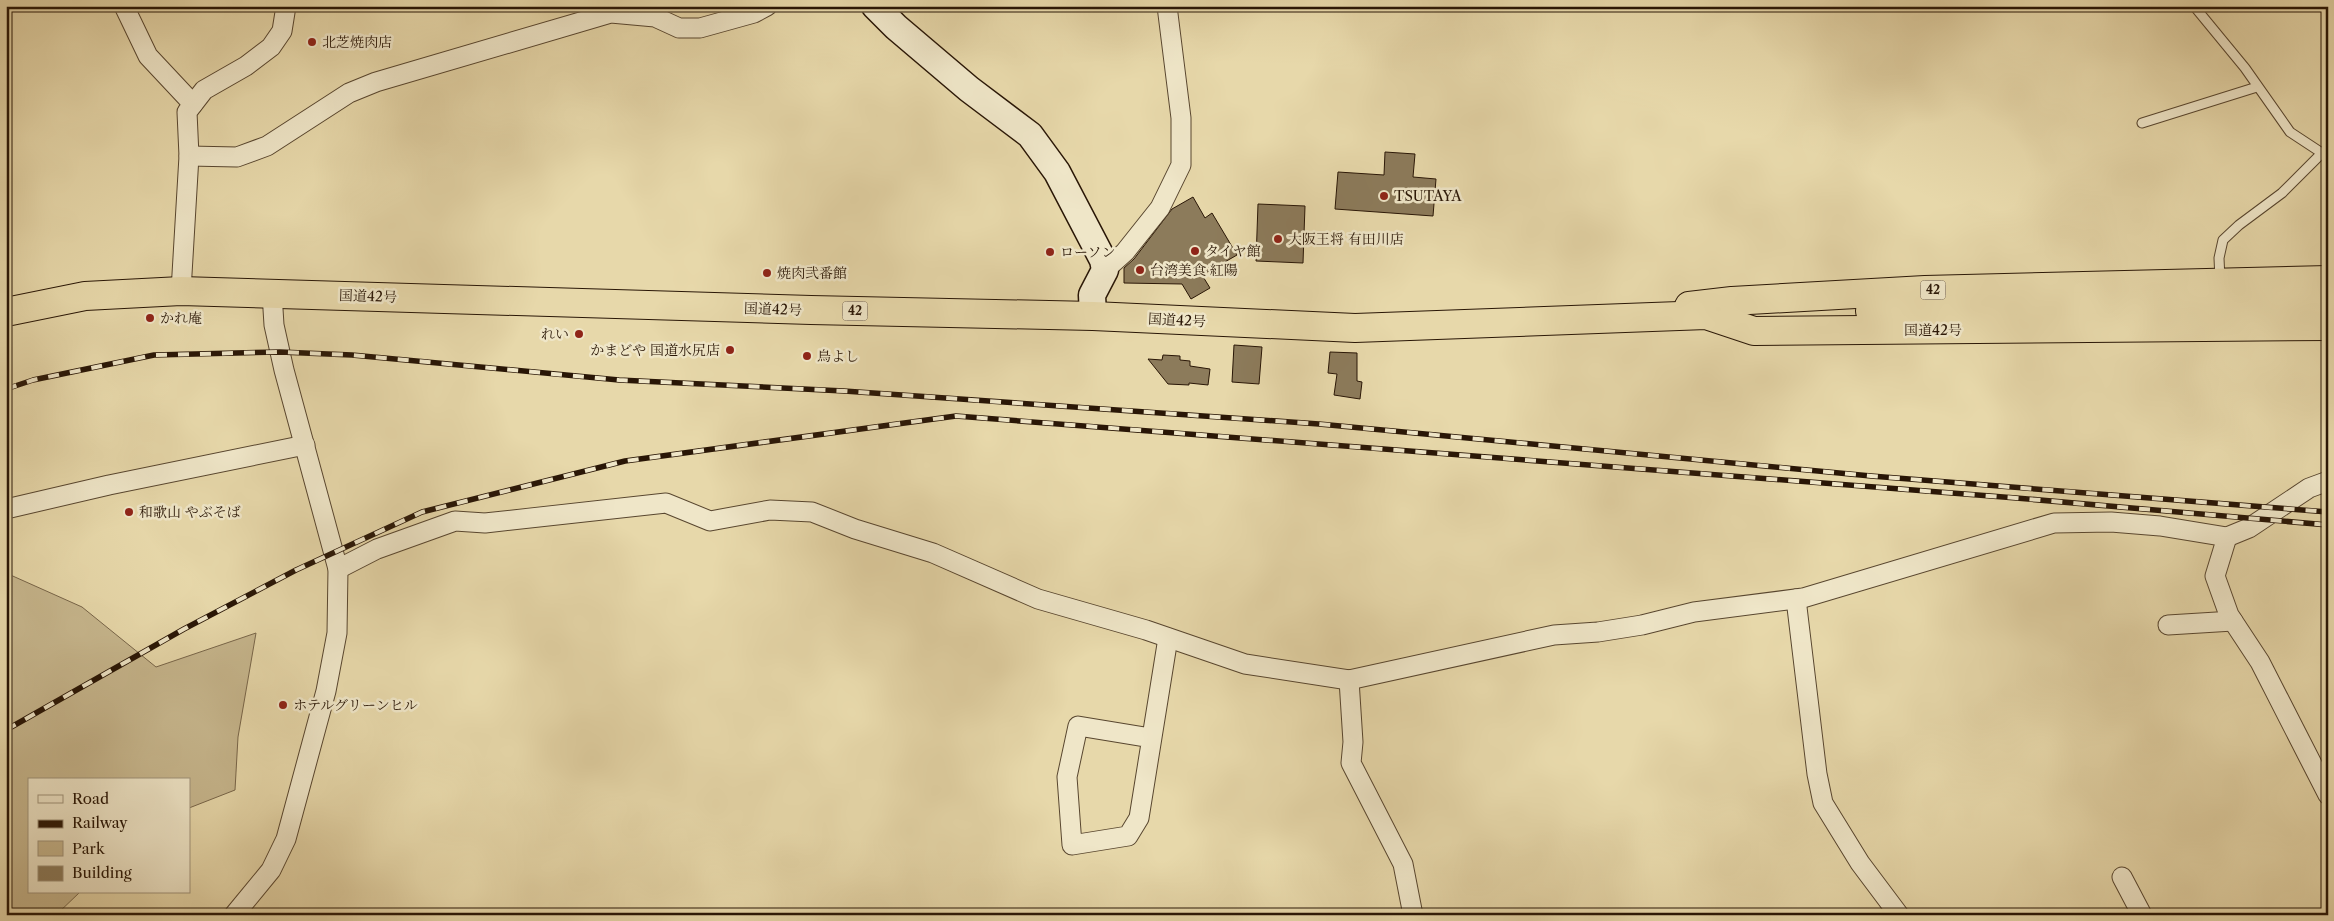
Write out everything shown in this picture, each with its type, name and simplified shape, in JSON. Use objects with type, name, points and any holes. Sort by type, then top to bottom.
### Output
[{"type":"highway","name":"国道42号","points":[[1541,323],[1732,301],[1925,290],[2226,292],[2328,280]]},
{"type":"highway","name":"国道42号","points":[[6,312],[85,296],[181,290],[782,309],[1093,316],[1356,328],[1541,323],[1706,315],[1754,331],[2328,326]]},
{"type":"highway","points":[[1706,315],[2226,292],[2328,301]]},
{"type":"street","points":[[124,6],[148,56],[193,104]]},
{"type":"street","points":[[181,290],[189,156],[187,112],[204,90],[246,66],[271,47],[282,30],[286,6]]},
{"type":"street","points":[[189,156],[237,157],[267,146],[349,93],[376,82],[602,16],[610,14],[654,17],[679,28],[700,28],[754,13],[767,6]]},
{"type":"street","points":[[874,6],[896,27],[969,88],[1030,135],[1057,172],[1103,260],[1104,270]]},
{"type":"street","points":[[1093,316],[1092,294],[1104,270],[1126,252],[1160,208],[1181,165],[1181,118],[1167,6]]},
{"type":"street","points":[[234,915],[271,870],[286,839],[334,653],[339,599],[338,569],[274,325],[272,293]]},
{"type":"street","points":[[6,509],[109,485],[305,445]]},
{"type":"street","points":[[338,569],[377,549],[456,521],[485,523],[666,502],[710,521],[770,510],[812,512],[855,529],[933,552],[1038,599],[1168,638],[1245,664],[1349,680],[1554,634],[1598,632],[1642,625],[1694,612],[1796,599],[2054,523],[2111,522],[2160,526],[2227,536],[2249,528],[2309,488],[2328,482]]},
{"type":"street","points":[[2227,536],[2215,576],[2233,621],[2260,662],[2328,795]]},
{"type":"street","points":[[1796,599],[1817,774],[1823,803],[1860,863],[1900,915]]},
{"type":"street","points":[[2168,624],[2233,621]]},
{"type":"street","points":[[1151,738],[1078,726],[1067,777],[1072,844],[1120,838],[1128,836],[1134,829],[1139,818],[1168,638]]},
{"type":"street","points":[[1349,680],[1353,742],[1351,763],[1403,864],[1413,915]]},
{"type":"street","points":[[2122,877],[2142,915]]},
{"type":"lane","points":[[2194,6],[2245,68],[2290,132],[2325,155],[2282,193],[2238,225],[2223,240],[2219,258],[2226,292]]},
{"type":"lane","points":[[2142,124],[2257,87]]},
{"type":"green space","points":[[6,573],[82,607],[156,667],[256,633],[238,737],[235,790],[190,808],[190,778],[28,778],[28,894],[78,894],[56,915],[6,915]]},
{"type":"building","points":[[1385,152],[1415,154],[1413,177],[1436,179],[1433,216],[1335,209],[1338,172],[1384,175]]},
{"type":"building","points":[[1193,197],[1205,218],[1212,213],[1237,255],[1202,275],[1210,288],[1191,299],[1182,284],[1124,283],[1124,268],[1134,259],[1172,209]]},
{"type":"building","points":[[1258,204],[1305,206],[1303,263],[1256,261]]},
{"type":"building","points":[[1234,345],[1262,347],[1259,384],[1232,382]]},
{"type":"building","points":[[1330,352],[1357,353],[1357,381],[1362,382],[1360,399],[1334,395],[1337,374],[1328,373]]},
{"type":"building","points":[[1163,355],[1180,356],[1180,360],[1190,361],[1190,366],[1210,369],[1208,385],[1189,383],[1189,385],[1168,384],[1148,359],[1162,360]]},
{"type":"railway","points":[[6,389],[33,380],[154,355],[280,352],[352,355],[619,380],[844,391],[1319,424],[1871,476],[2328,512]]},
{"type":"railway","points":[[6,730],[184,629],[296,570],[422,512],[625,461],[956,416],[2016,498],[2328,525]]},
{"type":"place","name":"北芝焼肉店","points":[[312,42]]},
{"type":"place","name":"TSUTAYA","points":[[1384,196]]},
{"type":"place","name":"大阪王将 有田川店","points":[[1278,239]]},
{"type":"place","name":"タイヤ館","points":[[1195,251]]},
{"type":"place","name":"ローソン","points":[[1050,252]]},
{"type":"place","name":"台湾美食 紅陽","points":[[1140,270]]},
{"type":"place","name":"焼肉弐番館","points":[[767,273]]},
{"type":"place","name":"かれ庵","points":[[150,318]]},
{"type":"place","name":"れい","points":[[579,334]]},
{"type":"place","name":"かまどや 国道水尻店","points":[[730,350]]},
{"type":"place","name":"鳥よし","points":[[807,356]]},
{"type":"place","name":"和歌山 やぶそば","points":[[129,512]]},
{"type":"place","name":"ホテルグリーンヒル","points":[[283,705]]}]
